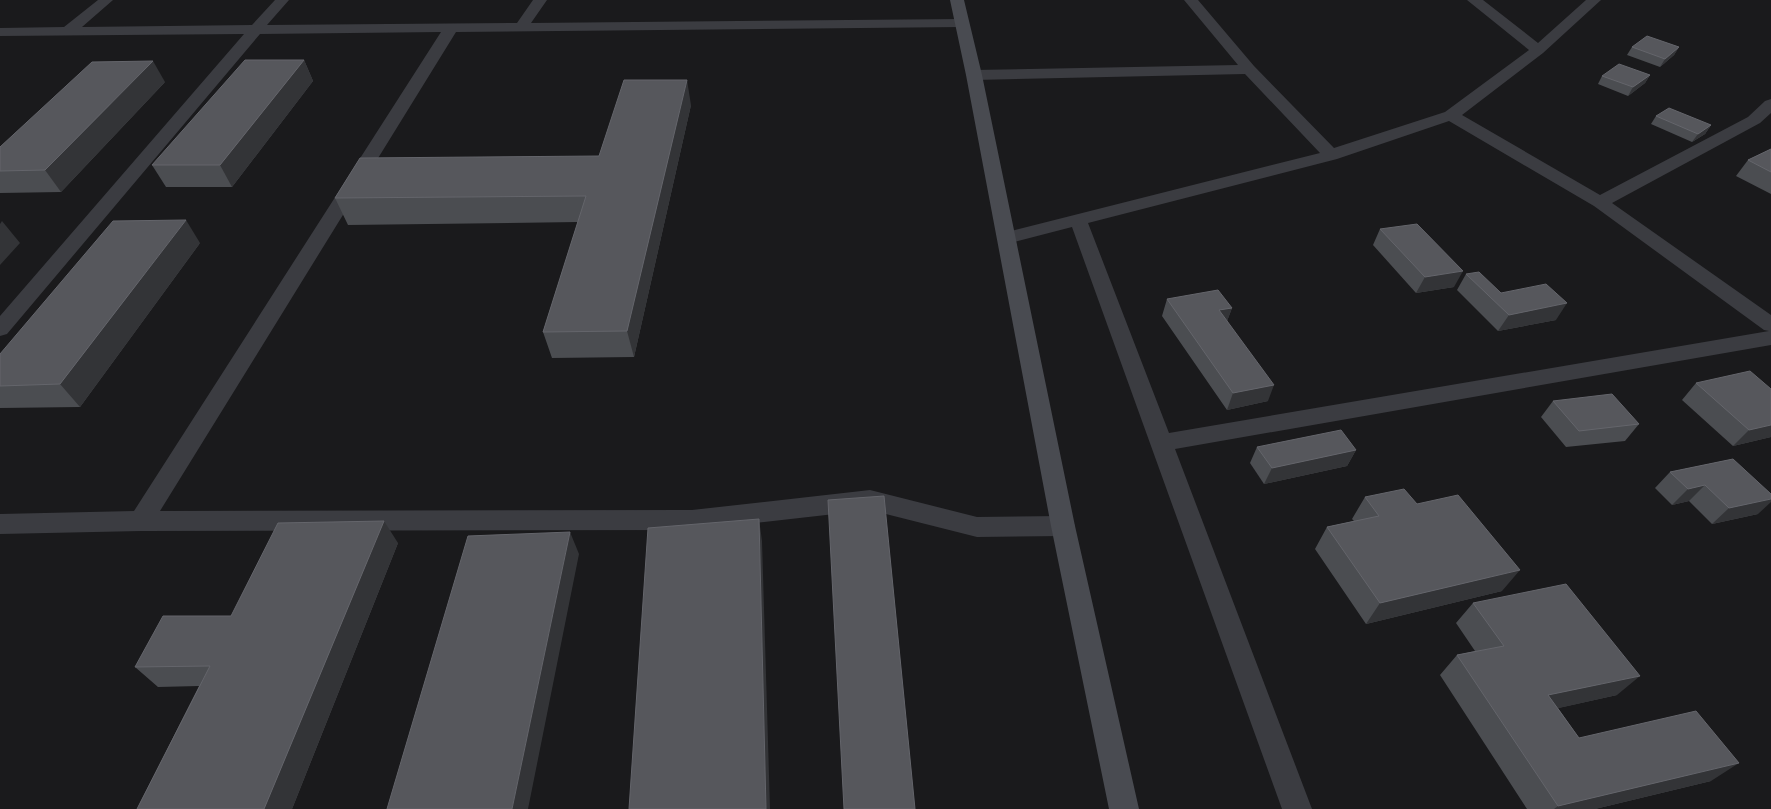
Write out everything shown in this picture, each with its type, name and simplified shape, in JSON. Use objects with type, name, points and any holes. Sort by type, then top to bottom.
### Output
[{"type":"main road","points":[[957,0],[974,74],[1064,526],[1124,809]]},
{"type":"street","points":[[67,32],[106,0]]},
{"type":"street","points":[[0,328],[282,0]]},
{"type":"street","points":[[521,28],[540,0]]},
{"type":"street","points":[[1191,0],[1249,69],[1331,155]]},
{"type":"street","points":[[1474,0],[1538,50]]},
{"type":"street","points":[[1006,238],[1331,155],[1451,115],[1538,50],[1594,0]]},
{"type":"street","points":[[0,32],[962,23]]},
{"type":"street","points":[[141,522],[451,28]]},
{"type":"street","points":[[974,74],[1249,69]]},
{"type":"street","points":[[1600,202],[1754,120],[1771,104]]},
{"type":"street","points":[[1451,115],[1600,202],[1771,325]]},
{"type":"street","points":[[1078,219],[1297,809]]},
{"type":"street","points":[[1162,443],[1771,338]]},
{"type":"street","points":[[0,524],[692,520],[870,500],[976,527],[1064,526]]},
{"type":"building","points":[[1647,36],[1679,47],[1665,59],[1632,47]]},
{"type":"building","points":[[245,60],[304,60],[220,165],[152,165]]},
{"type":"building","points":[[153,61],[45,170],[0,171],[0,147],[92,62]]},
{"type":"building","points":[[1619,64],[1650,75],[1633,87],[1602,76]]},
{"type":"building","points":[[624,80],[687,80],[627,331],[543,332],[586,196],[335,198],[360,158],[599,156]]},
{"type":"building","points":[[1669,108],[1711,125],[1698,134],[1656,116]]},
{"type":"building","points":[[1771,149],[1771,172],[1748,160]]},
{"type":"building","points":[[186,220],[60,384],[0,386],[0,354],[113,221]]},
{"type":"building","points":[[1417,224],[1463,271],[1425,277],[1380,229]]},
{"type":"building","points":[[1479,272],[1501,293],[1546,284],[1567,303],[1509,315],[1466,274]]},
{"type":"building","points":[[1218,290],[1232,308],[1219,310],[1274,385],[1233,393],[1167,299]]},
{"type":"building","points":[[1750,371],[1771,389],[1771,425],[1749,430],[1696,383]]},
{"type":"building","points":[[1612,394],[1639,424],[1579,431],[1553,401]]},
{"type":"building","points":[[1341,430],[1356,450],[1272,468],[1257,447]]},
{"type":"building","points":[[1733,459],[1771,494],[1771,499],[1729,508],[1705,485],[1688,489],[1670,472]]},
{"type":"building","points":[[1404,489],[1417,504],[1458,495],[1520,570],[1380,603],[1327,527],[1379,516],[1365,497]]},
{"type":"building","points":[[884,496],[915,809],[844,809],[828,500]]},
{"type":"building","points":[[759,519],[766,809],[629,809],[648,528]]},
{"type":"building","points":[[384,521],[264,809],[137,809],[210,666],[135,667],[163,616],[231,616],[278,523]]},
{"type":"building","points":[[570,532],[512,809],[387,809],[468,536]]},
{"type":"building","points":[[1566,584],[1640,676],[1548,695],[1579,738],[1696,711],[1739,763],[1558,806],[1457,655],[1504,646],[1473,603]]}]
